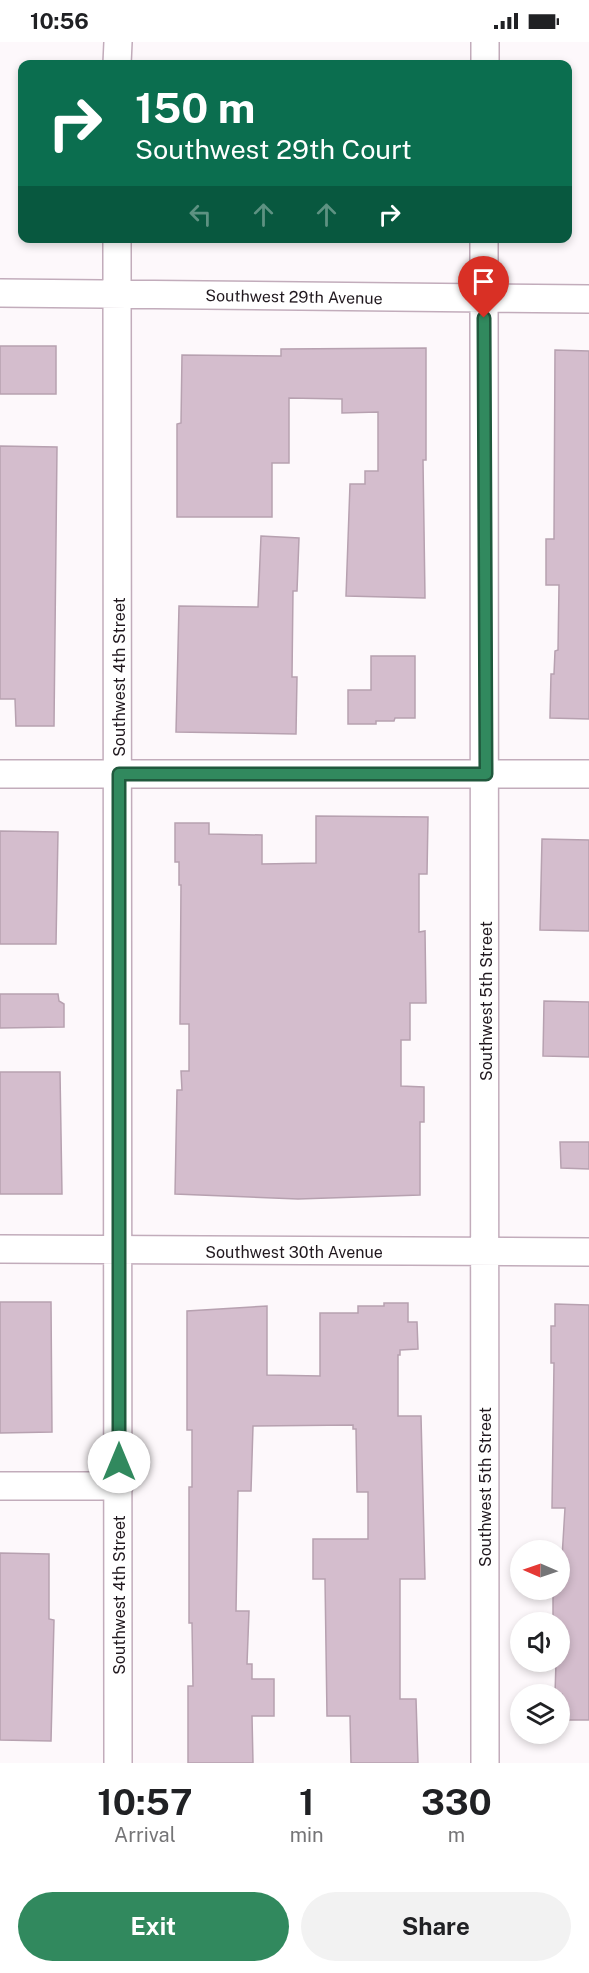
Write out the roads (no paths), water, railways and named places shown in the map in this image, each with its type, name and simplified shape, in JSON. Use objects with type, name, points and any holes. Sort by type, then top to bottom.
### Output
[{"type":"street","points":[[117,42],[117,60]]},
{"type":"street","points":[[485,42],[485,60]]},
{"type":"street","name":"Southwest 4th Street","points":[[117,243],[118,1763]]},
{"type":"street","name":"Southwest 5th Street","points":[[484,243],[485,1763]]},
{"type":"street","name":"Southwest 29th Avenue","points":[[0,293],[589,299]]},
{"type":"street","points":[[0,774],[589,774]]},
{"type":"street","name":"Southwest 30th Avenue","points":[[0,1249],[589,1252]]},
{"type":"street","points":[[0,1486],[119,1486]]}]
